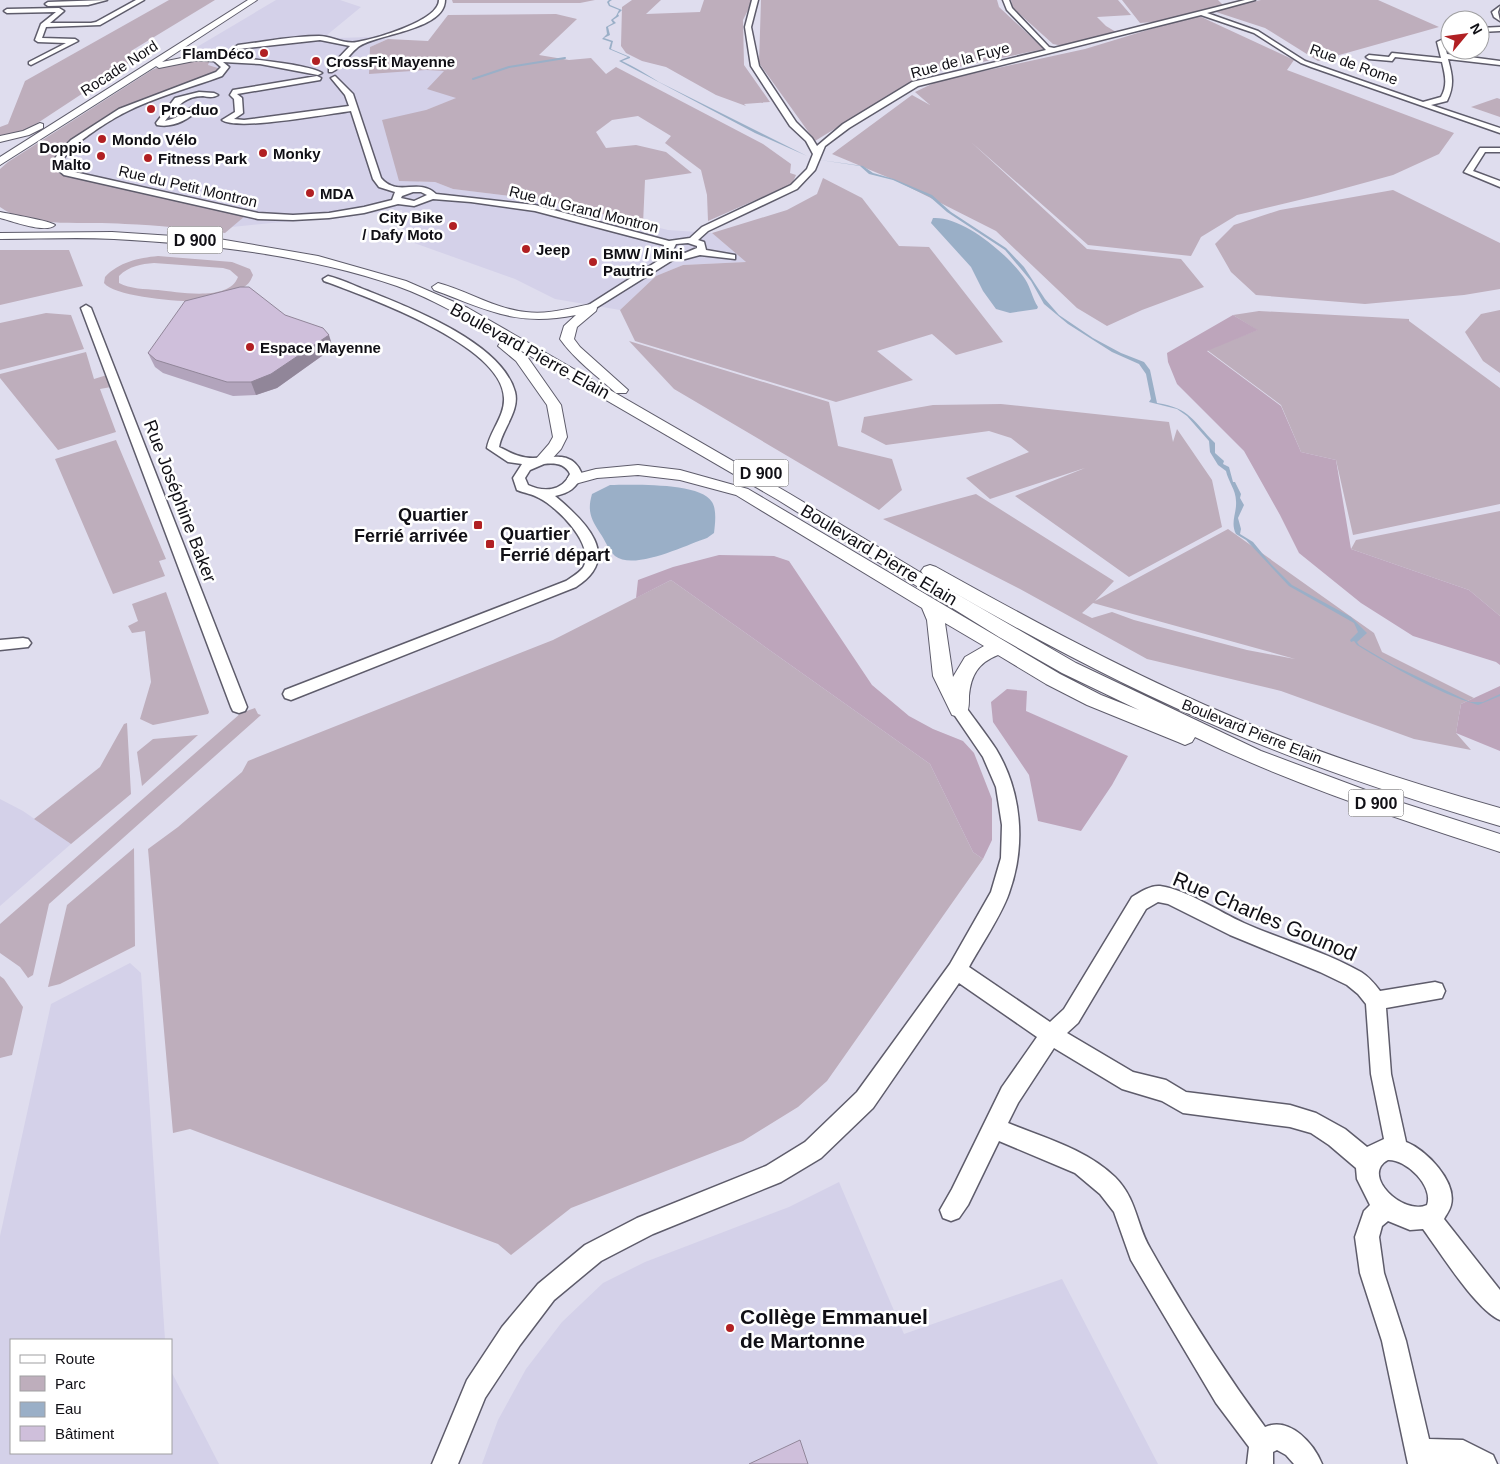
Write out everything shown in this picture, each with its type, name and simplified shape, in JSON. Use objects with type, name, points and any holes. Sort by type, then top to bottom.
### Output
[{"type":"main road","name":"Rocade Nord","points":[[0,159],[48,122],[244,0]]},
{"type":"main road","name":"Rocade Nord","points":[[0,159],[253,0]]},
{"type":"main road","points":[[184,43],[185,53],[196,58]]},
{"type":"main road","points":[[144,69],[196,58]]},
{"type":"main road","points":[[0,139],[26,133],[48,122]]},
{"type":"main road","name":"D 900","points":[[0,215],[31,223],[118,228]]},
{"type":"main road","name":"Boulevard Pierre Elain","points":[[0,228],[118,228],[216,235],[299,247],[370,264],[434,286],[499,319],[990,605],[1100,664],[1199,710],[1299,750],[1376,779],[1500,817]]},
{"type":"main road","name":"Boulevard Pierre Elain","points":[[0,236],[112,235],[195,240],[310,258],[402,284],[463,312],[784,497],[1005,632],[1069,668],[1254,757],[1382,804],[1500,843]]},
{"type":"main road","points":[[385,279],[467,322],[496,339],[521,358],[554,405],[560,437],[556,446],[539,461]]},
{"type":"main road","points":[[434,286],[505,311],[526,316],[557,314],[591,308]]},
{"type":"main road","points":[[591,308],[571,326],[567,338],[575,350],[621,390]]},
{"type":"main road","points":[[572,483],[593,473],[615,470],[656,471],[707,481],[742,492],[1053,679],[1094,700],[1201,743],[1254,757]]},
{"type":"main road","points":[[929,604],[936,620],[943,676],[959,710]]},
{"type":"main road","points":[[959,710],[960,681],[969,665],[983,653],[1000,647]]},
{"type":"street","points":[[39,10],[58,0]]},
{"type":"street","points":[[48,4],[88,3],[104,0]]},
{"type":"street","points":[[43,26],[94,25],[141,0]]},
{"type":"street","points":[[196,109],[174,122],[165,125],[160,123],[178,100],[199,94],[226,94],[333,74],[355,46],[426,20],[438,11],[442,0]]},
{"type":"street","points":[[755,0],[748,27],[755,66],[793,124],[809,140],[817,154]]},
{"type":"street","points":[[1006,0],[1009,10],[1047,48],[1053,50]]},
{"type":"street","name":"Rue de la Fuye","points":[[693,240],[705,229],[794,188],[811,170],[821,145],[846,126],[915,84],[1203,14],[1252,0]]},
{"type":"street","points":[[3,12],[25,3]]},
{"type":"street","points":[[1500,8],[1495,12],[1496,16],[1500,19]]},
{"type":"street","points":[[3,12],[62,10],[43,26],[38,40],[74,40],[31,63]]},
{"type":"street","name":"Rue de Rome","points":[[1203,14],[1250,29],[1313,66],[1500,131]]},
{"type":"street","points":[[238,46],[320,38],[355,46]]},
{"type":"street","points":[[1369,57],[1392,59],[1392,55],[1440,58]]},
{"type":"street","points":[[196,58],[283,65],[317,76]]},
{"type":"street","name":"Rue du Petit Montron","points":[[214,58],[225,67],[219,74],[120,112],[68,146],[59,156],[58,165],[60,170],[258,216],[297,218],[371,209],[400,196]]},
{"type":"street","points":[[1424,104],[1444,99],[1448,91],[1450,79],[1445,60]]},
{"type":"street","points":[[1466,60],[1500,63]]},
{"type":"street","points":[[333,74],[349,94],[377,180],[400,196],[417,203],[431,196],[431,192],[423,189],[400,196]]},
{"type":"street","points":[[226,94],[238,98],[239,113],[226,120],[244,122],[353,108]]},
{"type":"street","points":[[1500,150],[1482,150],[1468,172],[1500,184]]},
{"type":"street","name":"Rue du Grand Montron","points":[[431,196],[471,199],[535,208],[670,244]]},
{"type":"street","points":[[700,252],[703,246],[693,240],[678,240],[667,248],[675,254],[691,255],[700,252],[732,257]]},
{"type":"street","points":[[591,308],[675,254]]},
{"type":"street","points":[[328,279],[424,318],[468,343],[495,366],[510,392],[510,404],[493,438],[493,448],[504,465],[518,478],[522,487],[535,493],[553,493],[572,483]]},
{"type":"street","name":"Rue Joséphine Baker","points":[[86,308],[239,707]]},
{"type":"street","points":[[493,448],[512,459],[559,460],[572,466],[575,470],[572,483],[572,518]]},
{"type":"street","points":[[518,478],[523,469],[539,461]]},
{"type":"street","points":[[291,694],[571,584],[584,575],[590,565],[592,556],[589,544],[572,518],[558,504],[544,494]]},
{"type":"street","points":[[0,645],[23,643]]},
{"type":"street","points":[[445,1464],[476,1389],[511,1336],[546,1292],[593,1253],[645,1226],[773,1174],[813,1150],[865,1100],[957,970],[1000,894],[1010,858],[1011,825],[1004,787],[990,754],[959,710]]},
{"type":"street","name":"Rue Charles Gounod","points":[[951,1210],[960,1197],[1010,1095],[1051,1035],[1071,1016],[1139,903],[1146,898],[1158,894],[1171,897],[1236,929],[1354,979],[1365,988],[1375,1001]]},
{"type":"street","points":[[957,970],[1051,1035],[1129,1082],[1166,1091],[1183,1102],[1290,1116],[1316,1124],[1337,1137],[1368,1163]]},
{"type":"street","points":[[1397,1149],[1381,1074],[1375,1001],[1435,991]]},
{"type":"street","points":[[994,1128],[1083,1165],[1108,1186],[1123,1205],[1139,1252],[1262,1454],[1274,1437],[1290,1440],[1298,1446],[1309,1464]]},
{"type":"street","points":[[1397,1149],[1415,1158],[1424,1166],[1437,1185],[1439,1204],[1435,1212],[1428,1217],[1419,1220],[1408,1218],[1386,1207],[1376,1196],[1370,1185],[1367,1173],[1368,1163],[1372,1156],[1378,1151],[1397,1149]]},
{"type":"street","points":[[1386,1207],[1372,1219],[1367,1237],[1376,1287],[1394,1341],[1420,1458],[1463,1453],[1484,1464]]},
{"type":"street","points":[[1428,1217],[1477,1282],[1500,1308]]},
{"type":"shaded area","points":[[276,0],[340,0],[361,7],[327,35],[338,38],[370,37],[388,39],[370,47],[426,70],[445,71],[457,98],[426,110],[419,182],[435,182],[453,189],[543,200],[668,230],[712,233],[746,262],[683,265],[656,276],[620,310],[555,299],[515,279],[403,239],[402,210],[232,227],[244,216],[64,175],[56,170],[55,158],[61,148],[112,115],[208,65],[210,61],[184,61],[180,57]]},
{"type":"shaded area","points":[[1233,315],[1258,330],[1207,351],[1281,406],[1301,452],[1336,460],[1351,549],[1469,590],[1500,616],[1500,665],[1496,662],[1413,636],[1361,603],[1299,553],[1244,451],[1177,384],[1168,362],[1167,353]]},
{"type":"shaded area","points":[[719,555],[774,556],[789,561],[872,685],[909,716],[933,729],[963,741],[974,753],[992,799],[992,840],[983,859],[973,852],[930,764],[671,580],[636,598],[638,580],[673,567]]},
{"type":"shaded area","points":[[1500,686],[1500,751],[1456,733],[1461,704]]},
{"type":"shaded area","points":[[1007,689],[1027,691],[1026,711],[1128,756],[1112,785],[1081,831],[1038,821],[1029,775],[993,722],[991,702]]},
{"type":"shaded area","points":[[0,799],[23,811],[71,844],[0,906]]},
{"type":"shaded area","points":[[130,963],[141,973],[165,1339],[10,1339],[10,1454],[172,1454],[172,1373],[219,1464],[0,1464],[0,1236],[51,1004]]},
{"type":"shaded area","name":"Collège Emmanuel de Martonne","points":[[839,1182],[904,1334],[1062,1279],[1158,1464],[482,1464],[498,1420],[526,1369],[562,1322],[603,1283],[645,1262],[789,1207]]},
{"type":"green space","points":[[169,0],[215,0],[131,51],[144,53],[24,132],[0,137],[0,127],[8,124],[25,81]]},
{"type":"green space","points":[[452,0],[595,0],[580,3],[453,3]]},
{"type":"green space","points":[[632,0],[661,0],[646,14],[700,12],[704,0],[753,0],[743,20],[744,65],[770,102],[744,104],[746,106],[716,95],[666,67],[642,61],[626,53],[621,46],[622,7]]},
{"type":"green space","points":[[761,0],[997,0],[999,7],[1044,49],[924,74],[815,141],[759,63]]},
{"type":"green space","points":[[1011,0],[1118,0],[1131,15],[1097,17],[1116,32],[1063,46],[1053,44],[1013,8]]},
{"type":"green space","points":[[1122,0],[1218,0],[1223,5],[1179,20],[1140,23]]},
{"type":"green space","points":[[1261,0],[1378,0],[1439,27],[1318,61],[1265,28],[1213,11]]},
{"type":"green space","points":[[556,14],[577,19],[539,55],[569,60],[591,58],[606,74],[616,67],[763,144],[791,164],[790,173],[796,175],[792,184],[708,221],[707,195],[701,170],[665,143],[671,136],[638,116],[612,120],[596,132],[606,148],[636,145],[666,152],[692,173],[645,180],[643,224],[543,200],[453,189],[435,182],[399,181],[382,120],[426,110],[456,98],[427,89],[444,71],[426,70],[369,74],[370,47],[388,39],[428,41],[448,15]]},
{"type":"green space","points":[[1197,15],[1294,60],[1287,70],[1454,133],[1439,154],[1393,175],[1237,215],[1201,237],[1191,256],[1088,245],[971,142],[1087,249],[1181,259],[1204,287],[1142,310],[1107,326],[1077,308],[996,231],[899,182],[832,154],[912,95],[930,105],[915,92],[938,81],[1085,49]]},
{"type":"green space","points":[[210,60],[208,65],[221,69],[218,73],[112,115],[61,148],[55,158],[56,170],[64,175],[245,216],[225,233],[150,225],[60,223],[27,219],[12,214],[0,207],[0,169],[8,162],[152,70],[173,63]]},
{"type":"green space","points":[[1497,98],[1500,99],[1500,117],[1471,107]]},
{"type":"green space","points":[[823,178],[862,198],[899,246],[929,247],[1003,342],[956,355],[932,334],[877,351],[913,380],[836,402],[635,341],[620,310],[656,276],[683,265],[746,262],[712,233],[787,210],[817,194]]},
{"type":"green space","points":[[1393,190],[1500,243],[1500,289],[1464,295],[1365,304],[1256,295],[1231,272],[1215,244],[1234,225],[1280,210]]},
{"type":"green space","points":[[0,250],[69,250],[83,286],[0,305]]},
{"type":"green space","points":[[158,256],[232,262],[250,269],[253,275],[249,283],[241,289],[204,301],[151,298],[121,292],[110,288],[104,283],[105,277],[110,272],[123,264]],"holes":[[[154,263],[230,270],[238,277],[233,285],[225,290],[214,293],[202,294],[143,289],[119,283],[119,276],[135,266],[144,264]]]},
{"type":"green space","points":[[1500,310],[1500,373],[1483,361],[1465,332],[1481,314]]},
{"type":"green space","points":[[1259,311],[1409,319],[1409,321],[1500,388],[1500,504],[1353,535],[1336,460],[1301,452],[1281,405],[1207,350],[1257,330],[1233,315]]},
{"type":"green space","points":[[46,313],[71,315],[84,349],[0,370],[0,323]]},
{"type":"green space","points":[[629,341],[829,402],[838,446],[892,459],[902,490],[879,510],[674,389]]},
{"type":"green space","points":[[86,352],[94,379],[107,375],[111,387],[100,389],[116,432],[58,450],[0,378],[0,374]]},
{"type":"green space","points":[[1001,404],[1169,422],[1173,442],[1177,429],[1212,480],[1222,527],[1129,577],[1015,496],[1085,468],[990,499],[966,478],[1029,452],[1011,438],[989,431],[886,445],[861,432],[864,417],[933,405]]},
{"type":"green space","points":[[116,440],[166,559],[159,561],[165,576],[113,594],[55,459]]},
{"type":"green space","points":[[976,494],[1114,581],[1095,601],[1228,529],[1374,633],[1382,652],[1474,698],[1461,704],[1456,733],[1471,750],[1414,739],[1281,691],[1147,659],[1020,589],[883,519]],"holes":[[[1093,603],[1295,659],[1247,650],[1134,620],[1112,612],[1092,618],[1082,613]]]},
{"type":"green space","points":[[1500,511],[1500,616],[1469,590],[1351,549],[1356,540]]},
{"type":"green space","points":[[671,580],[930,764],[973,852],[983,859],[827,1081],[798,1107],[743,1141],[571,1208],[511,1255],[498,1244],[190,1129],[173,1133],[148,849],[178,827],[242,772],[248,761],[553,640]]},
{"type":"green space","points":[[166,592],[209,712],[208,714],[153,725],[140,719],[151,682],[145,631],[132,633],[128,626],[138,621],[132,604]]},
{"type":"green space","points":[[255,708],[258,714],[261,715],[49,904],[33,975],[28,978],[20,967],[0,953],[0,924],[241,713]]},
{"type":"green space","points":[[127,723],[131,794],[71,844],[34,819],[100,767],[124,724]]},
{"type":"green space","points":[[198,735],[142,786],[137,752],[153,739]]},
{"type":"green space","points":[[134,848],[135,946],[60,984],[48,987],[67,905]]},
{"type":"green space","points":[[0,976],[23,1007],[12,1055],[0,1058]]},
{"type":"water","points":[[612,0],[609,2],[610,5],[622,10],[618,14],[619,16],[613,20],[616,23],[608,27],[610,35],[604,38],[613,41],[611,49],[630,57],[622,61],[659,82],[807,156],[755,133],[619,61],[628,57],[609,49],[611,42],[602,39],[607,34],[606,27],[613,23],[611,20],[619,10],[609,6],[607,2]]},
{"type":"water","points":[[820,160],[863,166],[873,173],[894,179],[932,195],[951,212],[1006,248],[1024,267],[1045,299],[1059,315],[1093,338],[1121,353],[1144,362],[1150,370],[1157,403],[1177,408],[1190,417],[1215,443],[1215,453],[1224,461],[1223,464],[1229,467],[1233,482],[1235,482],[1241,494],[1240,498],[1244,505],[1238,518],[1241,529],[1240,534],[1253,542],[1292,585],[1351,617],[1367,633],[1357,642],[1359,645],[1393,665],[1470,702],[1483,702],[1500,694],[1500,696],[1478,705],[1462,700],[1416,679],[1357,645],[1354,641],[1351,642],[1350,640],[1358,632],[1354,623],[1289,586],[1246,540],[1236,534],[1234,530],[1235,493],[1226,471],[1218,465],[1210,452],[1209,441],[1187,416],[1177,409],[1149,402],[1151,399],[1146,374],[1139,364],[1112,352],[1068,324],[1044,304],[1031,281],[1005,250],[947,212],[930,197],[893,180],[869,174],[860,166]]},
{"type":"water","points":[[933,218],[958,223],[997,249],[1018,269],[1025,279],[1038,307],[1037,309],[1010,313],[996,309],[983,291],[971,267],[931,223]]},
{"type":"water","points":[[610,485],[664,486],[694,491],[705,496],[712,502],[715,509],[714,533],[707,538],[674,551],[647,559],[624,560],[615,556],[594,523],[590,510],[592,494]]},
{"type":"building","name":"Espace Mayenne","points":[[240,287],[249,287],[285,315],[323,328],[329,335],[271,374],[251,382],[227,382],[156,360],[148,353],[185,301]]},
{"type":"building","points":[[800,1440],[808,1464],[749,1464]]},
{"type":"waterway","points":[[473,79],[509,67],[565,58]]},
{"type":"place","name":"FlamDéco","points":[[264,53]]},
{"type":"place","name":"CrossFit Mayenne","points":[[316,61]]},
{"type":"place","name":"Pro-duo","points":[[151,109]]},
{"type":"place","name":"Mondo Vélo","points":[[102,139]]},
{"type":"place","name":"Monky","points":[[263,153]]},
{"type":"place","name":"Doppio Malto","points":[[101,156]]},
{"type":"place","name":"Fitness Park","points":[[148,158]]},
{"type":"place","name":"MDA","points":[[310,193]]},
{"type":"place","name":"City Bike / Dafy Moto","points":[[453,226]]},
{"type":"place","name":"Jeep","points":[[526,249]]},
{"type":"place","name":"BMW / Mini Pautric","points":[[593,262]]},
{"type":"place","name":"Espace Mayenne","points":[[250,347]]},
{"type":"place","name":"Quartier Ferrié arrivée","points":[[478,525]]},
{"type":"place","name":"Quartier Ferrié départ","points":[[490,544]]},
{"type":"place","name":"Collège Emmanuel de Martonne","points":[[730,1328]]}]
